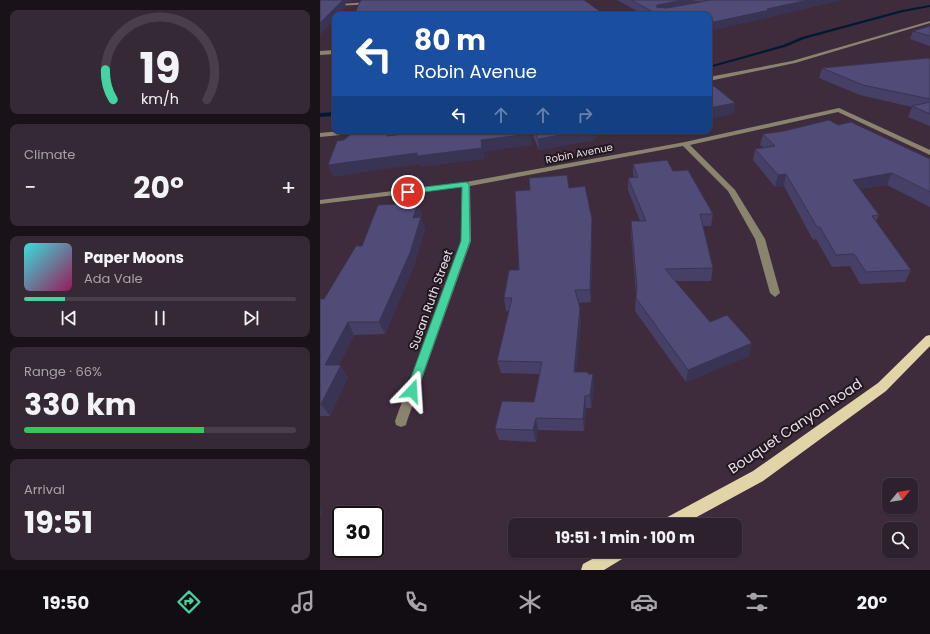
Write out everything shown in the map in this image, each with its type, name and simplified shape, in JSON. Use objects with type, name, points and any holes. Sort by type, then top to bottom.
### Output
[{"type":"main road","name":"Bouquet Canyon Road","points":[[680,518],[764,472],[882,387],[930,339]]},
{"type":"main road","points":[[589,570],[610,558]]},
{"type":"street","points":[[320,6],[374,3]]},
{"type":"street","points":[[712,78],[793,62],[930,22]]},
{"type":"street","points":[[320,53],[332,52]]},
{"type":"street","name":"Robin Avenue","points":[[320,202],[466,184],[685,144],[839,110],[930,153]]},
{"type":"street","points":[[320,135],[332,134]]},
{"type":"street","points":[[685,144],[731,190],[760,239],[775,293]]},
{"type":"street","name":"Susan Ruth Street","points":[[401,421],[466,241],[466,184]]},
{"type":"building","points":[[320,0],[343,0],[320,23]]},
{"type":"building","points":[[361,0],[584,0],[601,12],[355,12]]},
{"type":"building","points":[[631,0],[683,0],[657,5],[656,7],[667,8],[711,0],[808,0],[712,22],[712,12],[653,12]]},
{"type":"building","points":[[930,26],[930,36],[913,31]]},
{"type":"building","points":[[930,59],[930,99],[863,85],[822,68]]},
{"type":"building","points":[[712,86],[714,86],[735,103],[712,107]]},
{"type":"building","points":[[930,102],[930,114],[912,106]]},
{"type":"building","points":[[829,120],[838,125],[851,122],[930,159],[930,192],[892,173],[853,180],[879,215],[872,216],[911,270],[866,272],[854,254],[836,255],[820,227],[817,227],[786,174],[778,175],[755,149],[775,146],[763,134],[784,131]]},
{"type":"building","points":[[351,134],[387,134],[387,136],[404,134],[530,134],[481,140],[482,148],[417,156],[417,153],[328,165],[337,141],[344,140]]},
{"type":"building","points":[[536,134],[566,134],[538,139]]},
{"type":"building","points":[[667,160],[673,171],[688,170],[713,214],[700,214],[713,268],[665,269],[710,322],[727,315],[752,343],[688,370],[636,298],[637,287],[631,221],[646,221],[628,178],[638,177],[633,164]]},
{"type":"building","points":[[567,175],[569,188],[585,186],[592,219],[590,290],[575,290],[580,308],[574,372],[588,372],[588,374],[593,374],[590,395],[585,396],[583,419],[536,418],[533,430],[495,429],[502,401],[534,402],[542,362],[497,361],[512,298],[504,298],[509,270],[519,270],[515,191],[530,190],[529,178]]},
{"type":"building","points":[[418,203],[413,218],[421,217],[410,253],[379,322],[348,322],[325,365],[341,365],[320,404],[320,299],[324,299],[356,246],[362,246],[378,205]]},
{"type":"waterway","points":[[712,66],[784,46],[803,38],[903,11],[930,6]]},
{"type":"waterway","points":[[320,115],[332,114]]},
{"type":"route","points":[[408,192],[466,184],[466,241],[412,391]]}]
